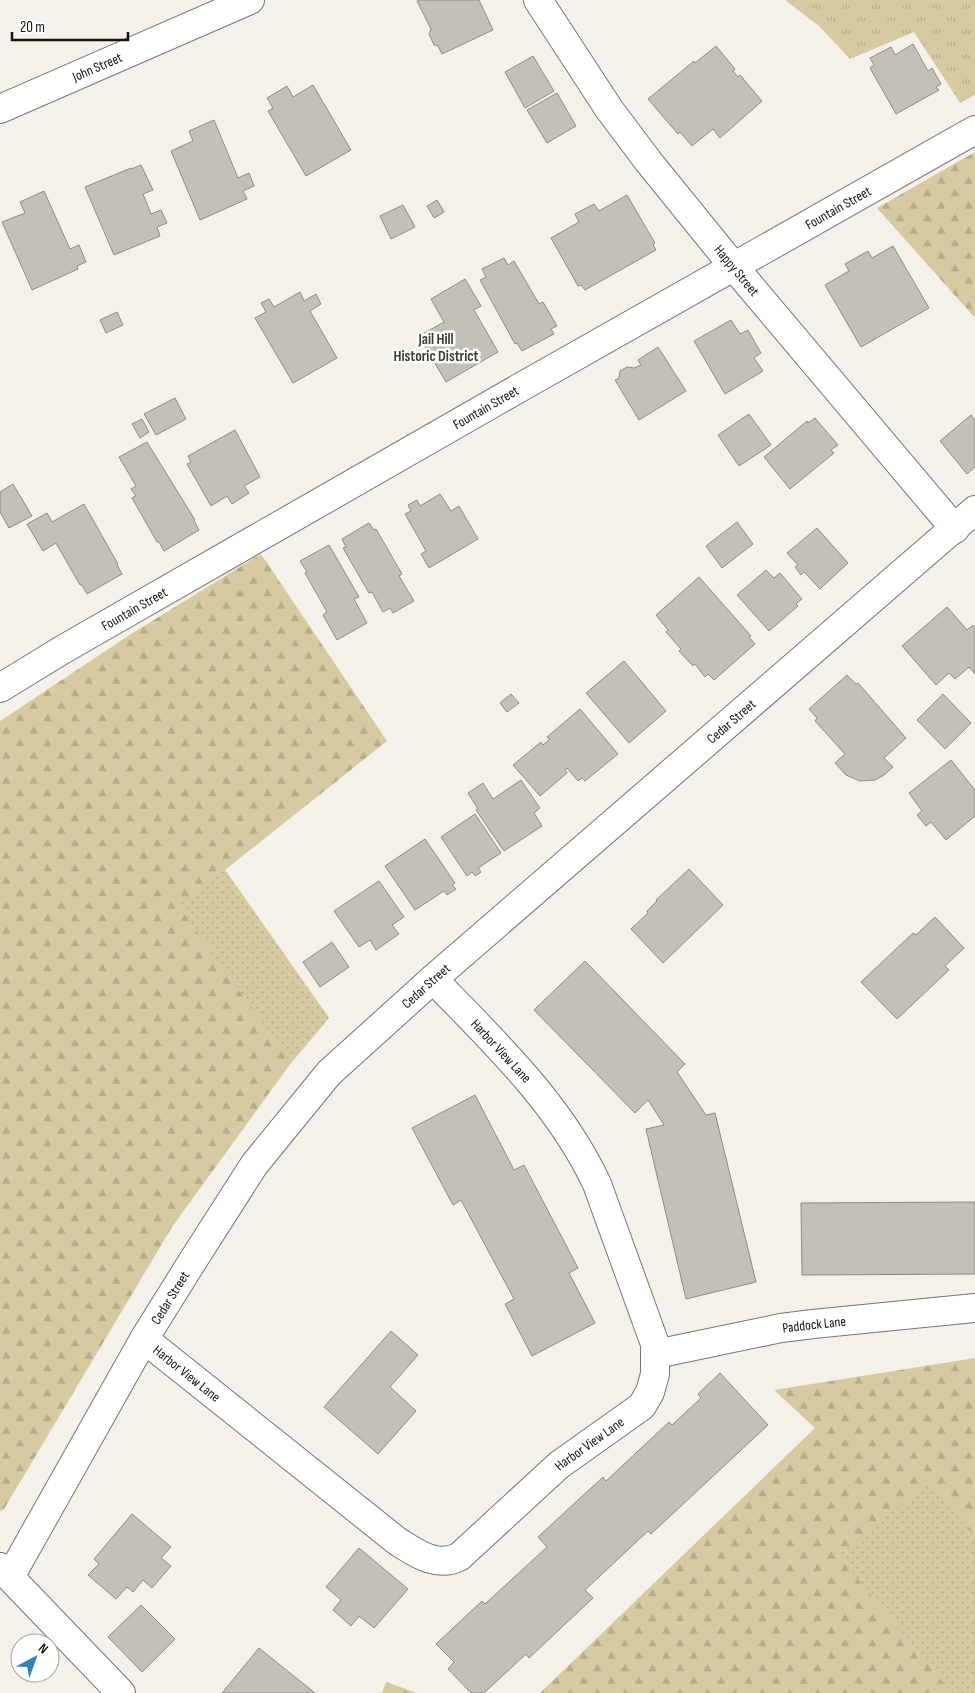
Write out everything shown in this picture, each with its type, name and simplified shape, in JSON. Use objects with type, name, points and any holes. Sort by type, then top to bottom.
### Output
[{"type":"street","name":"John Street","points":[[0,109],[250,0]]},
{"type":"street","name":"Happy Street","points":[[538,0],[608,110],[690,214],[954,529]]},
{"type":"street","name":"Fountain Street","points":[[0,688],[140,605],[975,130]]},
{"type":"street","name":"Cedar Street","points":[[5,1572],[144,1339],[254,1165],[329,1073],[433,979],[975,510]]},
{"type":"street","name":"Harbor View Lane","points":[[144,1339],[397,1541],[417,1554],[440,1561],[450,1561],[459,1556],[559,1465],[642,1406],[650,1392],[655,1374],[655,1344],[597,1184],[583,1156],[556,1115],[533,1085],[495,1042],[433,979]]},
{"type":"street","name":"Paddock Lane","points":[[656,1354],[772,1330],[813,1324],[975,1308]]},
{"type":"street","points":[[5,1572],[121,1693]]},
{"type":"green space","points":[[785,0],[975,0],[975,95],[960,103],[914,32],[850,59],[819,26]]},
{"type":"green space","points":[[975,152],[975,318],[877,208]]},
{"type":"green space","points":[[261,554],[387,741],[225,870],[329,1018],[291,1063],[172,1227],[4,1509],[0,1511],[0,721],[131,634]]},
{"type":"green space","points":[[225,870],[329,1018],[291,1063],[178,905]]},
{"type":"green space","points":[[975,1358],[975,1693],[540,1693],[815,1428],[774,1390]]},
{"type":"green space","points":[[929,1483],[975,1537],[975,1693],[952,1693],[838,1555]]},
{"type":"green space","points":[[386,1682],[417,1693],[382,1693]]},
{"type":"building","points":[[479,0],[493,30],[442,54],[438,46],[434,45],[429,34],[431,29],[417,1]]},
{"type":"building","points":[[913,44],[928,71],[932,68],[941,84],[936,87],[939,90],[896,114],[870,68],[874,65],[870,58],[891,47],[895,55]]},
{"type":"building","points":[[716,46],[735,69],[733,71],[738,77],[740,75],[762,101],[720,138],[713,129],[692,146],[680,132],[678,134],[648,99],[694,61],[695,63]]},
{"type":"building","points":[[533,56],[554,91],[525,108],[505,72]]},
{"type":"building","points":[[313,85],[351,150],[306,176],[268,111],[273,108],[267,98],[287,86],[293,97]]},
{"type":"building","points":[[557,93],[576,126],[547,143],[527,110]]},
{"type":"building","points":[[214,120],[238,178],[249,173],[254,186],[243,191],[247,199],[200,220],[171,151],[193,141],[189,131]]},
{"type":"building","points":[[141,165],[153,190],[143,194],[151,214],[161,210],[167,223],[157,227],[160,236],[114,255],[85,187]]},
{"type":"building","points":[[44,191],[70,249],[79,245],[86,262],[77,266],[78,269],[32,290],[2,222],[25,213],[20,202]]},
{"type":"building","points":[[627,195],[655,243],[653,244],[656,250],[585,290],[581,285],[578,286],[551,238],[579,222],[575,214],[594,204],[599,211]]},
{"type":"building","points":[[437,200],[444,212],[434,218],[427,206]]},
{"type":"building","points":[[403,205],[415,227],[391,239],[380,216]]},
{"type":"building","points":[[893,246],[929,308],[861,347],[825,285],[849,271],[845,264],[868,251],[872,258]]},
{"type":"building","points":[[504,258],[508,265],[514,261],[539,304],[543,302],[557,326],[551,329],[554,334],[522,351],[517,343],[515,344],[480,280],[486,277],[482,269]]},
{"type":"building","points":[[465,279],[481,306],[474,310],[498,352],[446,382],[419,336],[444,322],[431,299]]},
{"type":"building","points":[[300,292],[304,301],[316,294],[321,304],[310,311],[337,358],[293,383],[255,318],[266,312],[261,303],[269,299],[274,307]]},
{"type":"building","points":[[117,312],[123,325],[106,333],[100,320]]},
{"type":"building","points":[[731,320],[740,334],[748,330],[761,353],[754,358],[763,371],[725,394],[694,341]]},
{"type":"building","points":[[658,347],[686,391],[639,420],[615,380],[619,378],[620,371],[627,367],[634,368],[641,365],[638,360]]},
{"type":"building","points":[[175,398],[186,419],[156,435],[144,414]]},
{"type":"building","points":[[749,414],[771,445],[739,466],[718,435]]},
{"type":"building","points":[[971,415],[975,420],[975,467],[967,474],[940,441]]},
{"type":"building","points":[[815,418],[838,445],[831,450],[834,453],[790,489],[764,457],[807,421],[808,423]]},
{"type":"building","points":[[142,419],[149,432],[140,438],[132,424]]},
{"type":"building","points":[[235,430],[260,477],[244,486],[249,493],[232,504],[227,496],[211,506],[187,464],[191,462],[188,456]]},
{"type":"building","points":[[147,442],[195,520],[199,530],[164,551],[132,498],[136,496],[131,489],[136,486],[119,457]]},
{"type":"building","points":[[13,484],[32,516],[9,528],[0,512],[0,492]]},
{"type":"building","points":[[440,494],[451,511],[459,506],[478,539],[429,568],[421,554],[426,551],[405,514],[411,511],[408,505],[417,500],[420,506]]},
{"type":"building","points":[[84,504],[122,574],[87,594],[56,543],[43,551],[27,524],[47,513],[52,522]]},
{"type":"building","points":[[737,522],[753,544],[722,568],[706,546]]},
{"type":"building","points":[[369,523],[374,530],[376,529],[402,574],[399,576],[414,601],[393,613],[390,608],[383,612],[372,592],[369,593],[343,548],[346,547],[342,539]]},
{"type":"building","points":[[817,528],[848,563],[820,589],[804,572],[801,575],[795,567],[798,565],[787,553]]},
{"type":"building","points":[[329,545],[359,597],[354,599],[367,623],[337,640],[323,615],[327,612],[300,561]]},
{"type":"building","points":[[766,570],[774,578],[780,573],[802,599],[796,604],[798,606],[769,631],[737,595]]},
{"type":"building","points":[[699,577],[751,636],[749,637],[755,644],[714,680],[708,674],[705,677],[695,664],[693,666],[679,651],[681,649],[666,632],[668,630],[656,615]]},
{"type":"building","points":[[947,607],[967,630],[973,625],[975,628],[975,674],[969,667],[955,679],[949,673],[936,685],[902,646]]},
{"type":"building","points":[[624,661],[666,711],[629,743],[586,693]]},
{"type":"building","points":[[847,675],[856,684],[858,683],[906,738],[884,758],[893,767],[875,780],[860,781],[846,775],[835,763],[845,754],[815,721],[817,718],[809,709]]},
{"type":"building","points":[[511,694],[519,703],[507,712],[500,703]]},
{"type":"building","points":[[943,694],[971,723],[945,749],[917,720]]},
{"type":"building","points":[[580,709],[618,754],[585,781],[582,778],[578,781],[567,768],[565,770],[567,773],[540,796],[513,765],[541,742],[543,745],[550,739],[547,737]]},
{"type":"building","points":[[951,760],[975,790],[975,816],[946,840],[931,822],[926,826],[917,815],[922,811],[909,793]]},
{"type":"building","points":[[521,780],[540,808],[534,813],[542,826],[504,851],[476,810],[478,809],[468,793],[483,783],[493,799]]},
{"type":"building","points":[[475,814],[501,853],[478,868],[481,872],[475,876],[472,872],[467,876],[441,837]]},
{"type":"building","points":[[425,839],[455,883],[452,885],[456,889],[447,895],[444,891],[415,910],[385,866]]},
{"type":"building","points":[[689,869],[723,905],[663,963],[631,929],[648,913],[647,911],[656,900]]},
{"type":"building","points":[[379,881],[404,917],[392,925],[399,934],[376,950],[370,940],[359,947],[334,911]]},
{"type":"building","points":[[935,917],[964,948],[945,966],[949,970],[897,1019],[861,982],[913,933],[916,935]]},
{"type":"building","points":[[332,942],[349,967],[320,987],[303,962]]},
{"type":"building","points":[[585,961],[685,1064],[677,1072],[706,1115],[715,1113],[756,1282],[686,1299],[646,1129],[664,1125],[648,1100],[635,1113],[534,1010]]},
{"type":"building","points":[[475,1095],[514,1170],[524,1165],[578,1268],[569,1273],[595,1323],[532,1356],[505,1304],[514,1299],[461,1200],[453,1205],[412,1128]]},
{"type":"building","points":[[975,1202],[975,1274],[802,1275],[801,1203]]},
{"type":"building","points":[[391,1331],[418,1355],[390,1387],[416,1411],[378,1454],[324,1407]]},
{"type":"building","points":[[720,1373],[768,1425],[651,1534],[648,1531],[585,1590],[593,1598],[529,1658],[526,1654],[484,1693],[471,1693],[448,1669],[454,1662],[436,1644],[482,1601],[485,1604],[547,1547],[538,1537],[603,1477],[606,1481],[669,1422],[672,1425],[701,1398],[698,1394]]},
{"type":"building","points":[[132,1514],[171,1547],[161,1558],[171,1566],[152,1588],[143,1580],[133,1592],[127,1587],[116,1599],[88,1575],[99,1564],[94,1559]]},
{"type":"building","points":[[359,1548],[408,1589],[374,1628],[359,1616],[351,1626],[333,1610],[341,1600],[326,1587]]},
{"type":"building","points":[[141,1605],[175,1639],[142,1672],[108,1637]]},
{"type":"building","points":[[259,1648],[315,1693],[222,1693]]},
{"type":"district","name":"Jail Hill Historic District","points":[[436,348]]}]
